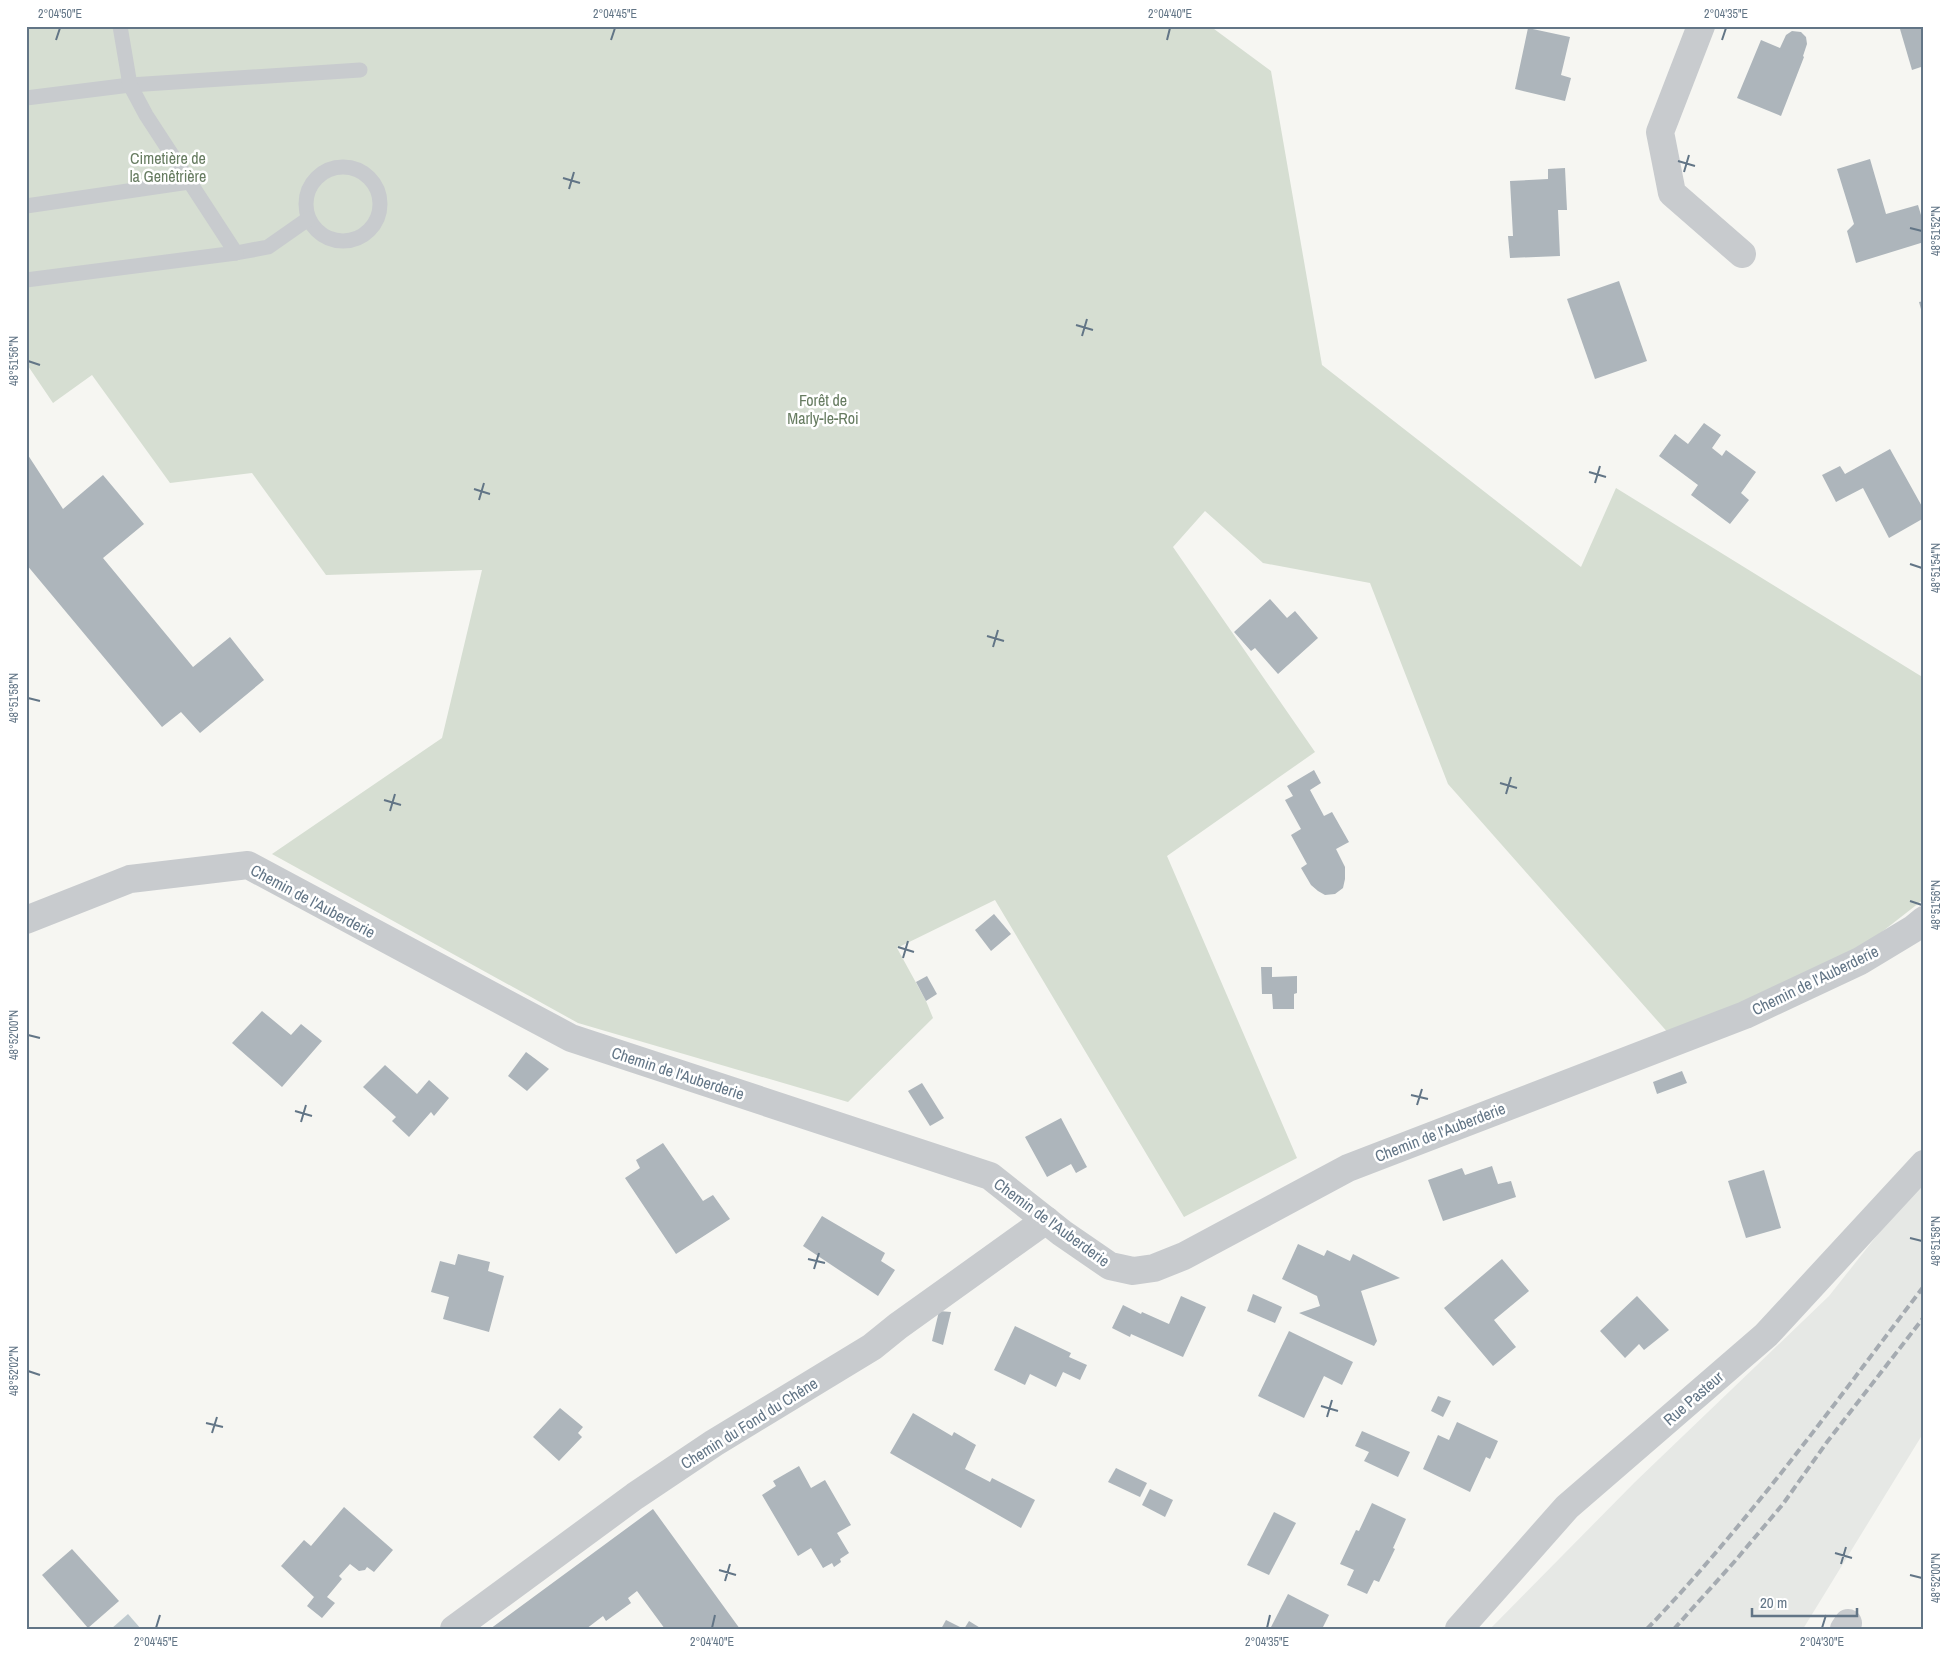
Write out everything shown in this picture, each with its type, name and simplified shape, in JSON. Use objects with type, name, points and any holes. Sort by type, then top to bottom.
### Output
[{"type":"street","points":[[1701,26],[1660,132],[1672,193],[1742,254]]},
{"type":"street","name":"Chemin de l'Auberderie","points":[[26,920],[130,879],[248,865],[571,1038],[990,1176],[1054,1226],[1110,1266],[1133,1271],[1154,1268],[1184,1256],[1240,1228],[1348,1168],[1744,1015],[1860,961],[1913,929],[1924,920]]},
{"type":"street","name":"Rue Pasteur","points":[[1459,1629],[1567,1507],[1766,1335],[1924,1164]]},
{"type":"street","name":"Chemin du Fond du Chêne","points":[[454,1629],[635,1496],[714,1443],[872,1347],[898,1326],[1054,1226]]},
{"type":"lane","points":[[120,26],[130,85],[146,115],[236,253]]},
{"type":"lane","points":[[26,98],[130,85],[360,70]]},
{"type":"lane","points":[[354,168],[366,175],[374,183],[379,194],[380,207],[377,219],[370,230],[361,237],[349,241],[337,241],[325,237],[308,220],[305,208],[309,190],[320,175],[330,169],[354,168]]},
{"type":"lane","points":[[26,206],[189,182]]},
{"type":"lane","points":[[26,280],[236,253],[268,247],[308,220]]},
{"type":"shaded area","points":[[1924,1176],[1924,1432],[1803,1629],[1490,1629],[1635,1482],[1829,1296]]},
{"type":"shaded area","points":[[128,1614],[141,1629],[111,1629]]},
{"type":"green space","name":"Forêt de Marly-le-Roi","points":[[26,26],[1210,26],[1271,71],[1322,365],[1581,567],[1616,488],[1924,678],[1924,899],[1860,949],[1670,1035],[1448,784],[1370,583],[1263,563],[1205,511],[1173,547],[1315,752],[1167,856],[1297,1158],[1184,1217],[995,900],[897,948],[926,1001],[933,1018],[848,1102],[578,1023],[272,854],[442,738],[482,570],[326,575],[252,473],[170,483],[92,375],[53,403],[26,363]]},
{"type":"building","points":[[1906,26],[1924,26],[1924,66],[1912,70],[1900,29]]},
{"type":"building","points":[[1528,28],[1570,37],[1561,75],[1571,78],[1565,101],[1515,89]]},
{"type":"building","points":[[1792,31],[1801,32],[1806,37],[1807,44],[1804,57],[1781,116],[1737,98],[1761,40],[1780,48],[1786,35]]},
{"type":"building","points":[[1870,159],[1886,214],[1918,205],[1924,225],[1924,242],[1856,263],[1847,231],[1854,224],[1837,169]]},
{"type":"building","points":[[1565,168],[1567,210],[1558,210],[1560,256],[1510,258],[1508,236],[1513,236],[1510,181],[1548,179],[1548,169]]},
{"type":"building","points":[[1619,281],[1647,361],[1595,379],[1567,299]]},
{"type":"building","points":[[1924,301],[1924,315],[1923,316],[1919,302]]},
{"type":"building","points":[[1704,423],[1721,435],[1712,448],[1722,456],[1726,450],[1756,472],[1741,493],[1749,500],[1730,524],[1691,495],[1698,485],[1659,456],[1675,434],[1688,444]]},
{"type":"building","points":[[1890,449],[1924,510],[1924,518],[1889,538],[1863,488],[1836,502],[1822,475],[1840,466],[1845,474]]},
{"type":"building","points":[[26,452],[63,509],[103,475],[144,524],[103,558],[193,667],[230,637],[264,680],[200,733],[181,712],[162,727],[26,564]]},
{"type":"building","points":[[1270,599],[1287,618],[1295,611],[1318,638],[1278,674],[1255,648],[1251,651],[1234,632]]},
{"type":"building","points":[[1314,770],[1321,783],[1310,790],[1324,816],[1332,812],[1349,842],[1336,849],[1345,867],[1345,879],[1343,888],[1335,894],[1325,895],[1318,891],[1311,885],[1301,868],[1307,864],[1291,835],[1301,829],[1285,800],[1293,796],[1287,786]]},
{"type":"building","points":[[994,914],[1011,934],[991,951],[975,930]]},
{"type":"building","points":[[1261,967],[1272,967],[1272,977],[1297,976],[1297,993],[1294,994],[1294,1009],[1273,1009],[1272,994],[1262,994]]},
{"type":"building","points":[[927,976],[937,994],[926,1001],[916,982]]},
{"type":"building","points":[[262,1011],[291,1035],[301,1024],[322,1041],[282,1087],[232,1043]]},
{"type":"building","points":[[526,1052],[549,1069],[527,1091],[508,1076]]},
{"type":"building","points":[[385,1065],[417,1094],[429,1080],[449,1098],[434,1116],[431,1112],[409,1137],[392,1121],[396,1117],[363,1087]]},
{"type":"building","points":[[1682,1071],[1687,1083],[1657,1094],[1653,1082]]},
{"type":"building","points":[[922,1083],[944,1118],[930,1126],[908,1091]]},
{"type":"building","points":[[1061,1118],[1087,1167],[1076,1173],[1071,1164],[1047,1177],[1025,1137]]},
{"type":"building","points":[[663,1143],[703,1201],[713,1195],[730,1219],[676,1254],[625,1178],[640,1168],[636,1160]]},
{"type":"building","points":[[1492,1166],[1498,1184],[1511,1181],[1516,1197],[1443,1221],[1428,1180],[1462,1168],[1465,1175]]},
{"type":"building","points":[[1764,1170],[1781,1228],[1746,1238],[1728,1181]]},
{"type":"building","points":[[822,1216],[885,1253],[881,1261],[895,1270],[878,1296],[803,1246]]},
{"type":"building","points":[[1298,1244],[1324,1256],[1327,1250],[1350,1261],[1353,1254],[1400,1278],[1361,1291],[1377,1341],[1374,1346],[1299,1313],[1320,1306],[1317,1296],[1282,1279]]},
{"type":"building","points":[[458,1254],[490,1262],[488,1271],[504,1276],[489,1332],[443,1319],[449,1297],[431,1292],[440,1261],[455,1265]]},
{"type":"building","points":[[1502,1259],[1529,1291],[1494,1320],[1516,1347],[1493,1366],[1444,1308]]},
{"type":"building","points":[[1253,1294],[1282,1307],[1275,1323],[1247,1311]]},
{"type":"building","points":[[1181,1296],[1206,1307],[1183,1357],[1131,1334],[1130,1337],[1112,1328],[1123,1305],[1169,1324]]},
{"type":"building","points":[[1637,1296],[1669,1330],[1644,1350],[1639,1344],[1625,1358],[1600,1331]]},
{"type":"building","points":[[939,1311],[951,1312],[943,1345],[932,1341]]},
{"type":"building","points":[[1015,1326],[1071,1353],[1069,1357],[1087,1365],[1080,1380],[1063,1372],[1056,1387],[1030,1374],[1025,1385],[994,1370]]},
{"type":"building","points":[[1289,1331],[1353,1362],[1342,1385],[1324,1376],[1304,1418],[1258,1396]]},
{"type":"building","points":[[1438,1396],[1451,1401],[1443,1417],[1431,1411]]},
{"type":"building","points":[[560,1408],[583,1427],[578,1433],[582,1437],[559,1461],[533,1437]]},
{"type":"building","points":[[913,1413],[952,1436],[954,1432],[976,1445],[965,1469],[990,1482],[992,1478],[1035,1500],[1021,1528],[890,1453]]},
{"type":"building","points":[[1457,1422],[1498,1441],[1490,1459],[1486,1457],[1470,1492],[1423,1469],[1438,1435],[1449,1440]]},
{"type":"building","points":[[1362,1431],[1410,1452],[1398,1477],[1364,1461],[1369,1452],[1355,1446]]},
{"type":"building","points":[[799,1466],[811,1488],[825,1480],[851,1525],[837,1533],[849,1553],[840,1559],[841,1562],[834,1567],[832,1563],[823,1568],[811,1548],[798,1556],[762,1495],[776,1486],[773,1481]]},
{"type":"building","points":[[1116,1468],[1147,1483],[1140,1497],[1108,1482]]},
{"type":"building","points":[[1150,1489],[1173,1500],[1165,1517],[1142,1505]]},
{"type":"building","points":[[1372,1503],[1406,1519],[1393,1548],[1395,1549],[1379,1582],[1374,1580],[1367,1594],[1347,1585],[1354,1570],[1340,1564],[1356,1530],[1359,1531]]},
{"type":"building","points":[[344,1507],[393,1550],[374,1572],[367,1567],[365,1570],[359,1571],[350,1564],[339,1576],[342,1579],[327,1597],[335,1603],[322,1618],[307,1606],[314,1597],[281,1566],[304,1540],[311,1546]]},
{"type":"building","points":[[653,1509],[740,1629],[665,1629],[637,1591],[628,1598],[631,1603],[606,1621],[603,1616],[586,1629],[490,1629]]},
{"type":"building","points":[[1274,1512],[1296,1523],[1269,1575],[1247,1565]]},
{"type":"building","points":[[72,1549],[119,1601],[88,1628],[42,1575]]},
{"type":"building","points":[[1288,1594],[1329,1615],[1322,1629],[1270,1629]]},
{"type":"building","points":[[946,1620],[964,1629],[941,1629]]},
{"type":"building","points":[[969,1621],[982,1629],[964,1629]]},
{"type":"railway","points":[[1647,1629],[1721,1547],[1756,1504],[1924,1286]]},
{"type":"railway","points":[[1674,1629],[1783,1504],[1827,1442],[1924,1317]]},
{"type":"park label","name":"Cimetière de la Genêtrière","points":[[168,167]]}]
